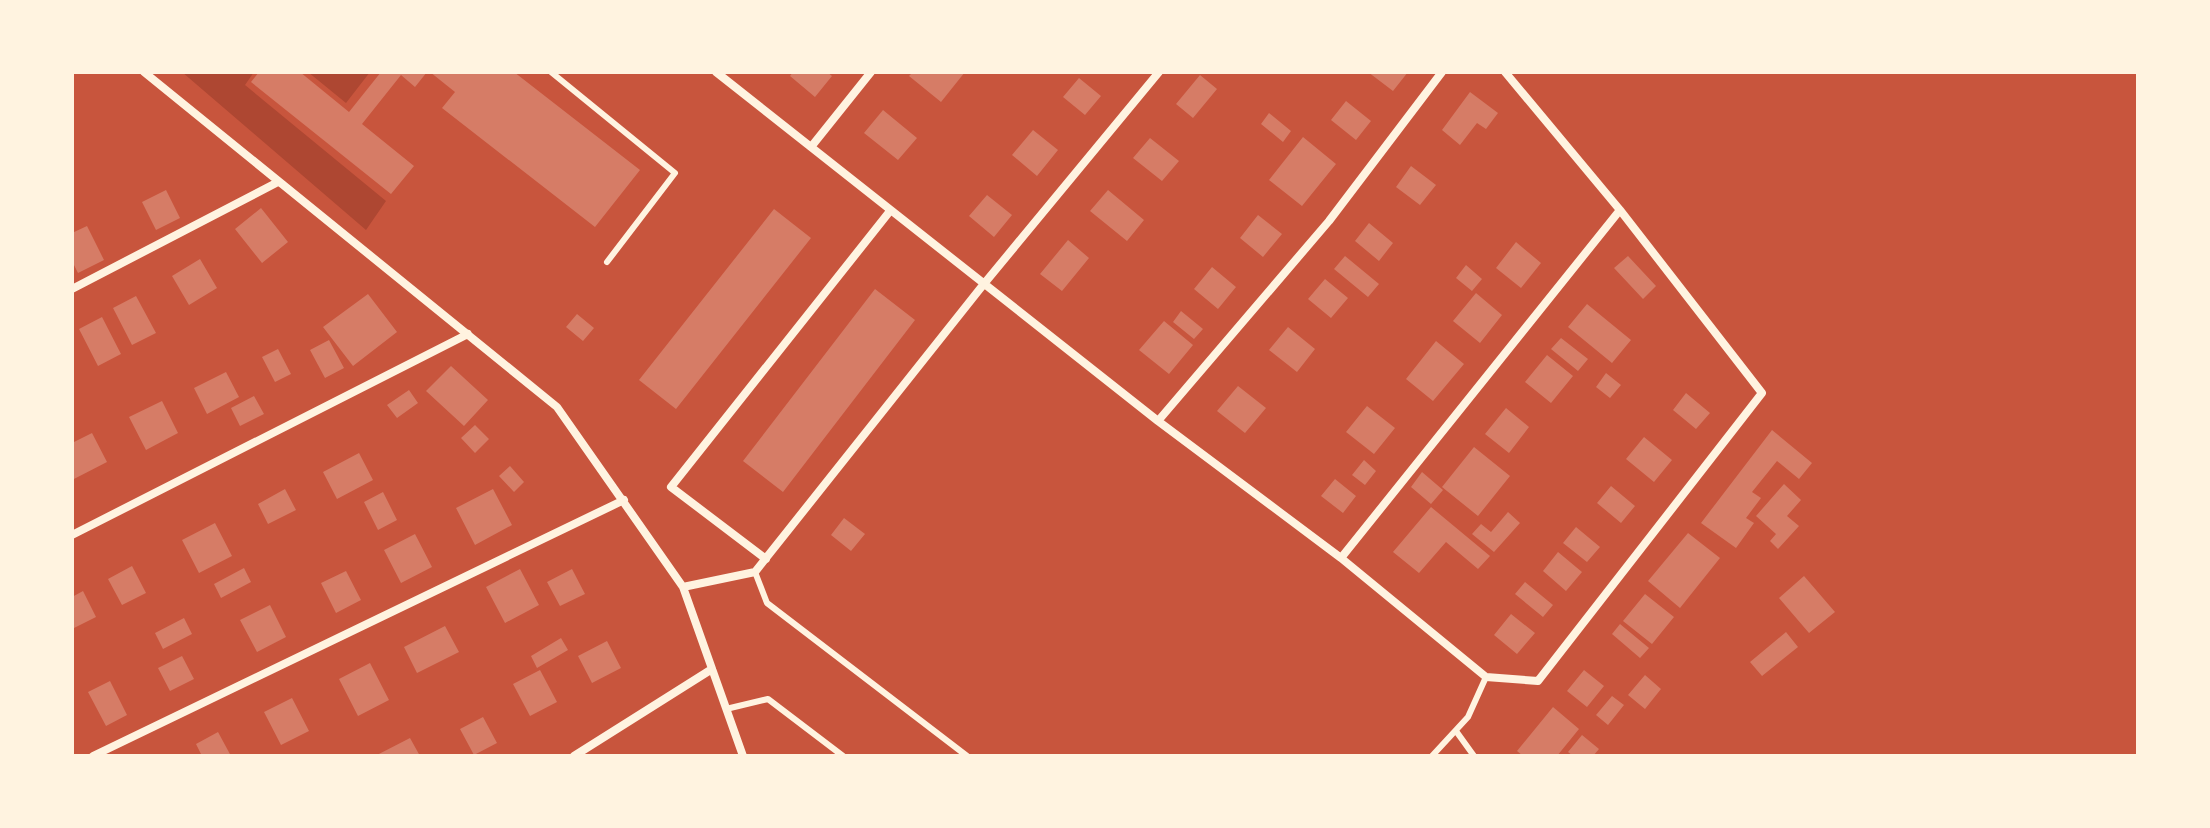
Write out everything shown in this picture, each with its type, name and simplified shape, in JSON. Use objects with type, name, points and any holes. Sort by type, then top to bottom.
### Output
[{"type":"street","points":[[144,72],[557,407],[683,587],[743,756]]},
{"type":"street","points":[[716,72],[983,285],[1341,558],[1486,677],[1538,681],[1762,393],[1620,210],[1505,72]]},
{"type":"street","points":[[811,147],[871,72]]},
{"type":"street","points":[[683,587],[755,572],[983,285],[1159,72]]},
{"type":"street","points":[[1158,421],[1329,221],[1442,72]]},
{"type":"street","points":[[72,289],[278,182]]},
{"type":"street","points":[[1341,558],[1620,210]]},
{"type":"street","points":[[766,559],[671,487],[890,211]]},
{"type":"street","points":[[72,535],[468,334]]},
{"type":"street","points":[[93,756],[624,500]]},
{"type":"street","points":[[574,756],[712,669]]},
{"type":"lane","points":[[551,72],[675,173],[607,262]]},
{"type":"lane","points":[[755,572],[767,603],[967,756]]},
{"type":"lane","points":[[1432,756],[1468,717],[1486,677]]},
{"type":"lane","points":[[726,709],[768,699],[843,756]]},
{"type":"lane","points":[[1456,731],[1474,756]]},
{"type":"shaded area","points":[[182,72],[254,72],[245,85],[386,201],[366,230]]},
{"type":"shaded area","points":[[308,72],[370,72],[346,103]]},
{"type":"building","points":[[259,72],[300,72],[349,112],[381,72],[427,72],[415,87],[401,75],[362,124],[414,166],[391,194],[251,82]]},
{"type":"building","points":[[430,72],[514,72],[640,170],[595,227],[442,108],[455,92]]},
{"type":"building","points":[[793,72],[827,72],[832,76],[815,97],[790,76]]},
{"type":"building","points":[[913,72],[965,72],[941,102],[909,76]]},
{"type":"building","points":[[1368,72],[1408,72],[1393,91]]},
{"type":"building","points":[[1200,75],[1217,89],[1193,118],[1176,104]]},
{"type":"building","points":[[1079,78],[1101,96],[1085,115],[1063,97]]},
{"type":"building","points":[[1470,92],[1498,113],[1486,129],[1477,123],[1460,145],[1442,130]]},
{"type":"building","points":[[1346,101],[1371,121],[1356,140],[1331,120]]},
{"type":"building","points":[[883,110],[917,138],[898,160],[864,133]]},
{"type":"building","points":[[1269,113],[1291,131],[1283,142],[1261,124]]},
{"type":"building","points":[[1033,130],[1058,150],[1037,176],[1012,155]]},
{"type":"building","points":[[1303,137],[1336,164],[1302,206],[1269,180]]},
{"type":"building","points":[[1150,138],[1179,161],[1162,181],[1133,158]]},
{"type":"building","points":[[1411,166],[1436,185],[1420,205],[1396,187]]},
{"type":"building","points":[[166,190],[180,218],[156,230],[142,202]]},
{"type":"building","points":[[1108,190],[1144,220],[1127,241],[1090,211]]},
{"type":"building","points":[[987,195],[1012,215],[994,237],[969,216]]},
{"type":"building","points":[[261,208],[288,242],[262,263],[235,229]]},
{"type":"building","points":[[774,209],[811,238],[676,409],[639,380]]},
{"type":"building","points":[[1258,215],[1282,234],[1263,257],[1240,238]]},
{"type":"building","points":[[1369,223],[1393,243],[1379,261],[1355,241]]},
{"type":"building","points":[[87,226],[104,260],[78,273],[72,261],[72,233]]},
{"type":"building","points":[[1068,240],[1089,258],[1062,291],[1040,274]]},
{"type":"building","points":[[1516,242],[1541,263],[1521,288],[1496,268]]},
{"type":"building","points":[[1345,256],[1379,284],[1368,297],[1334,269]]},
{"type":"building","points":[[1628,256],[1656,286],[1643,299],[1614,268]]},
{"type":"building","points":[[200,259],[217,288],[189,305],[172,276]]},
{"type":"building","points":[[1466,265],[1482,279],[1472,291],[1456,278]]},
{"type":"building","points":[[1212,267],[1236,287],[1218,309],[1194,289]]},
{"type":"building","points":[[1325,279],[1348,298],[1331,318],[1308,299]]},
{"type":"building","points":[[875,289],[915,320],[783,492],[743,461]]},
{"type":"building","points":[[1476,293],[1502,315],[1480,343],[1453,321]]},
{"type":"building","points":[[368,294],[397,332],[353,366],[323,327]]},
{"type":"building","points":[[136,296],[156,333],[132,345],[113,308]]},
{"type":"building","points":[[1587,304],[1631,340],[1612,363],[1568,327]]},
{"type":"building","points":[[1181,311],[1203,329],[1194,339],[1173,322]]},
{"type":"building","points":[[577,314],[594,328],[583,341],[566,327]]},
{"type":"building","points":[[102,317],[121,354],[98,366],[79,329]]},
{"type":"building","points":[[1164,321],[1193,345],[1169,374],[1139,350]]},
{"type":"building","points":[[1288,327],[1315,349],[1297,372],[1269,350]]},
{"type":"building","points":[[1561,338],[1588,359],[1578,371],[1551,349]]},
{"type":"building","points":[[329,340],[344,368],[325,378],[310,350]]},
{"type":"building","points":[[1436,341],[1464,364],[1433,401],[1406,379]]},
{"type":"building","points":[[278,349],[291,374],[275,382],[262,357]]},
{"type":"building","points":[[1547,355],[1573,376],[1551,403],[1525,382]]},
{"type":"building","points":[[451,366],[488,400],[464,426],[426,391]]},
{"type":"building","points":[[226,372],[239,397],[207,414],[194,388]]},
{"type":"building","points":[[1606,373],[1621,385],[1610,398],[1596,387]]},
{"type":"building","points":[[1238,386],[1266,408],[1245,433],[1217,411]]},
{"type":"building","points":[[409,390],[418,403],[397,418],[387,405]]},
{"type":"building","points":[[1686,393],[1710,413],[1696,429],[1673,410]]},
{"type":"building","points":[[254,396],[264,414],[240,426],[231,408]]},
{"type":"building","points":[[162,401],[178,433],[146,450],[129,417]]},
{"type":"building","points":[[1367,406],[1395,428],[1374,454],[1346,432]]},
{"type":"building","points":[[1506,408],[1529,427],[1509,453],[1485,434]]},
{"type":"building","points":[[475,425],[489,439],[475,453],[461,438]]},
{"type":"building","points":[[1772,430],[1812,463],[1799,479],[1777,461],[1752,492],[1761,498],[1746,518],[1754,523],[1736,548],[1701,523]]},
{"type":"building","points":[[92,433],[107,462],[72,480],[72,443]]},
{"type":"building","points":[[1644,437],[1672,460],[1654,482],[1626,459]]},
{"type":"building","points":[[1474,447],[1510,476],[1478,516],[1442,487]]},
{"type":"building","points":[[359,453],[373,480],[337,499],[323,472]]},
{"type":"building","points":[[1364,460],[1376,471],[1365,485],[1352,475]]},
{"type":"building","points":[[510,466],[524,482],[514,492],[499,476]]},
{"type":"building","points":[[1422,472],[1443,490],[1431,504],[1411,487]]},
{"type":"building","points":[[1335,479],[1356,496],[1343,513],[1321,496]]},
{"type":"building","points":[[1784,484],[1801,500],[1787,516],[1799,526],[1778,549],[1770,541],[1776,534],[1756,516]]},
{"type":"building","points":[[1611,486],[1635,506],[1621,523],[1597,503]]},
{"type":"building","points":[[285,489],[296,510],[268,524],[258,504]]},
{"type":"building","points":[[493,489],[512,525],[475,545],[456,508]]},
{"type":"building","points":[[383,492],[397,520],[378,530],[364,502]]},
{"type":"building","points":[[1431,507],[1490,556],[1478,569],[1446,542],[1419,573],[1393,552]]},
{"type":"building","points":[[1508,512],[1520,523],[1494,552],[1472,534],[1481,524],[1491,532]]},
{"type":"building","points":[[844,518],[865,534],[851,551],[831,535]]},
{"type":"building","points":[[215,523],[232,556],[199,573],[182,540]]},
{"type":"building","points":[[1576,527],[1600,547],[1587,562],[1563,543]]},
{"type":"building","points":[[1688,533],[1720,558],[1680,608],[1648,581]]},
{"type":"building","points":[[415,534],[432,567],[401,583],[384,550]]},
{"type":"building","points":[[1558,552],[1582,572],[1566,591],[1543,571]]},
{"type":"building","points":[[132,566],[146,593],[122,605],[108,579]]},
{"type":"building","points":[[244,568],[251,582],[221,598],[214,584]]},
{"type":"building","points":[[520,569],[539,605],[505,623],[486,587]]},
{"type":"building","points":[[572,569],[585,594],[560,606],[547,582]]},
{"type":"building","points":[[346,571],[361,600],[336,613],[321,583]]},
{"type":"building","points":[[1804,576],[1835,612],[1809,633],[1779,598]]},
{"type":"building","points":[[1525,582],[1553,605],[1543,617],[1515,594]]},
{"type":"building","points":[[83,591],[96,617],[72,629],[72,597]]},
{"type":"building","points":[[1645,594],[1674,617],[1652,644],[1623,621]]},
{"type":"building","points":[[270,605],[286,637],[257,652],[240,620]]},
{"type":"building","points":[[1511,614],[1535,633],[1517,654],[1494,635]]},
{"type":"building","points":[[184,618],[192,634],[163,649],[155,633]]},
{"type":"building","points":[[1620,624],[1649,648],[1640,658],[1612,634]]},
{"type":"building","points":[[445,626],[459,652],[417,673],[404,647]]},
{"type":"building","points":[[1786,632],[1798,647],[1762,676],[1750,662]]},
{"type":"building","points":[[561,638],[568,650],[537,668],[531,656]]},
{"type":"building","points":[[607,641],[621,668],[592,683],[578,656]]},
{"type":"building","points":[[182,656],[194,679],[170,691],[158,668]]},
{"type":"building","points":[[370,663],[389,700],[358,716],[339,679]]},
{"type":"building","points":[[540,670],[557,702],[530,716],[513,684]]},
{"type":"building","points":[[1584,670],[1604,686],[1587,707],[1567,691]]},
{"type":"building","points":[[1645,675],[1661,689],[1645,709],[1628,695]]},
{"type":"building","points":[[110,681],[127,715],[106,726],[88,692]]},
{"type":"building","points":[[1612,696],[1624,705],[1608,725],[1596,715]]},
{"type":"building","points":[[292,698],[309,731],[281,745],[264,712]]},
{"type":"building","points":[[1553,707],[1579,729],[1557,756],[1523,756],[1517,751]]},
{"type":"building","points":[[483,717],[497,743],[474,755],[460,729]]},
{"type":"building","points":[[218,732],[231,756],[202,756],[196,744]]},
{"type":"building","points":[[1582,735],[1599,749],[1593,756],[1573,756],[1568,752]]},
{"type":"building","points":[[410,738],[420,756],[375,756]]}]
